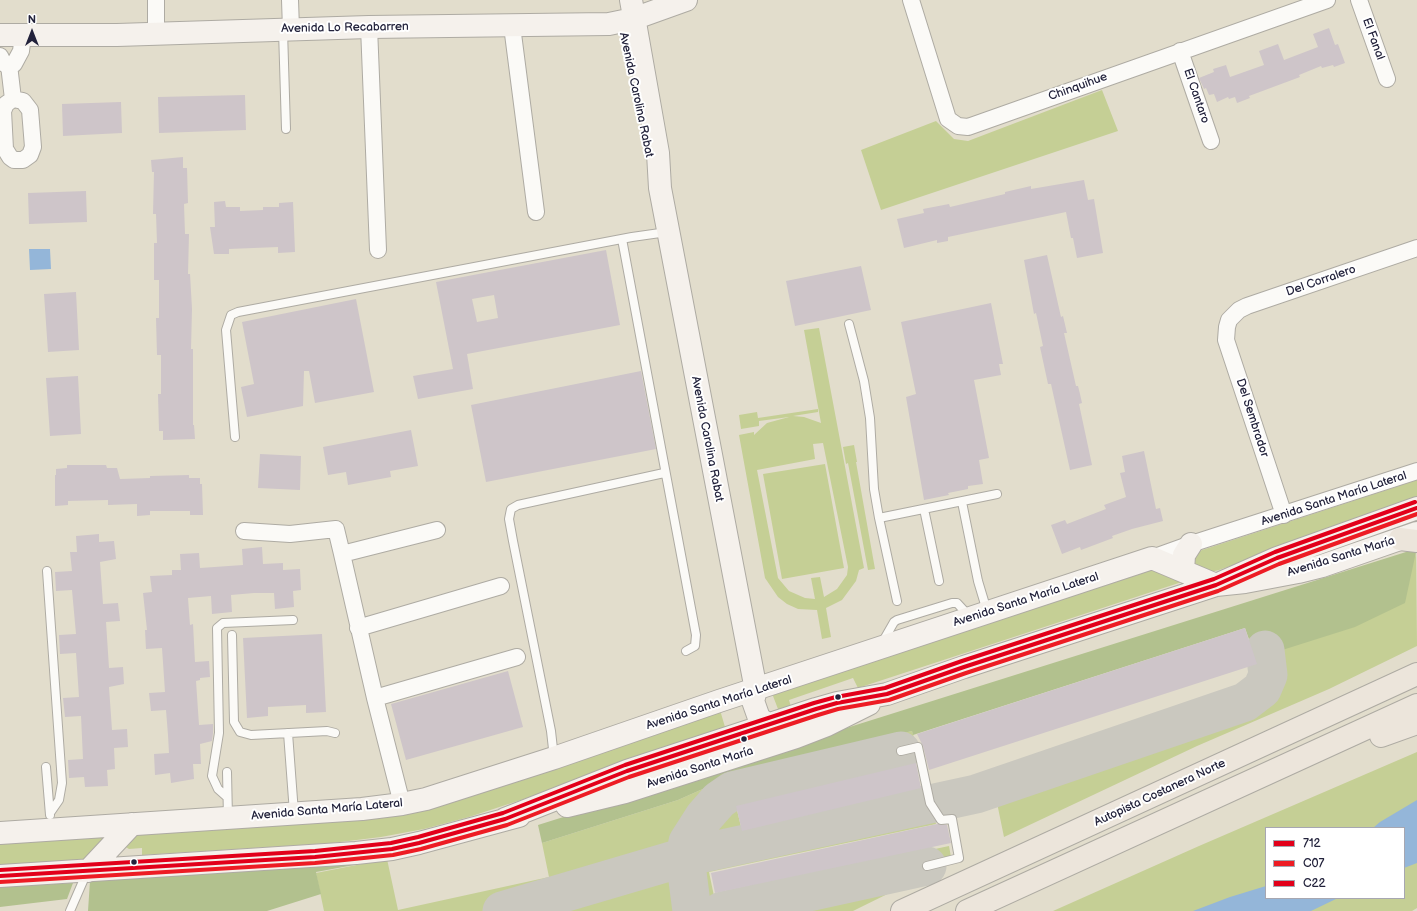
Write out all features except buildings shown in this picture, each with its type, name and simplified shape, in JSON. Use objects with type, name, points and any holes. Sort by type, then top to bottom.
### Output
[{"type":"highway","points":[[1391,686],[1417,665]]},
{"type":"highway","name":"Autopista Costanera Norte","points":[[902,911],[1417,674]]},
{"type":"highway","points":[[967,911],[1417,705]]},
{"type":"highway","points":[[1266,774],[1417,723]]},
{"type":"street","points":[[156,0],[156,34]]},
{"type":"street","points":[[287,30],[290,0]]},
{"type":"street","name":"Avenida Carolina Rabat","points":[[618,0],[628,14],[647,154],[660,188],[756,690],[753,701],[759,718],[772,734]]},
{"type":"street","name":"Avenida Lo Recabarren","points":[[0,36],[156,34],[369,27],[512,26],[628,14],[686,0]]},
{"type":"street","name":"Chinquihue","points":[[911,0],[948,119],[958,126],[968,127],[1327,0]]},
{"type":"street","name":"El Fanal","points":[[1359,0],[1387,78]]},
{"type":"street","points":[[512,26],[536,212]]},
{"type":"street","points":[[369,27],[378,250]]},
{"type":"street","points":[[13,99],[5,61],[17,60],[23,36]]},
{"type":"street","name":"El Cantaro","points":[[1180,51],[1211,141]]},
{"type":"street","name":"Del Corralero","points":[[1229,320],[1239,310],[1247,306],[1417,248]]},
{"type":"street","name":"Del Sembrador","points":[[1229,320],[1226,334],[1228,346],[1284,515]]},
{"type":"street","name":"Avenida Santa María Lateral","points":[[0,833],[51,821],[132,824],[228,808],[294,814],[362,809],[402,804],[426,798],[554,758],[1191,544],[1417,472]]},
{"type":"street","name":"Avenida Santa María","points":[[0,876],[315,857],[392,849],[504,819],[551,810],[625,792],[772,734],[827,725],[887,694],[964,667],[1216,585],[1277,558],[1417,508]]},
{"type":"street","points":[[244,531],[290,534],[336,530],[358,628],[402,804]]},
{"type":"street","points":[[342,554],[437,530]]},
{"type":"street","name":"Avenida Santa María","points":[[1216,585],[1245,582],[1298,572],[1411,538]]},
{"type":"street","points":[[1183,571],[1184,555],[1191,544]]},
{"type":"street","points":[[1152,558],[1216,585]]},
{"type":"street","points":[[358,628],[501,586]]},
{"type":"street","points":[[375,698],[516,657]]},
{"type":"street","points":[[88,871],[132,824]]},
{"type":"lane","points":[[286,129],[287,30]]},
{"type":"lane","points":[[235,437],[226,330],[231,315],[248,309],[622,239],[668,232]]},
{"type":"lane","points":[[622,239],[664,473],[696,635],[694,646],[686,651]]},
{"type":"lane","points":[[849,324],[864,381],[870,418],[874,489],[897,601]]},
{"type":"lane","points":[[554,758],[551,731],[509,519],[511,509],[518,505],[664,473]]},
{"type":"lane","points":[[879,518],[997,494]]},
{"type":"lane","points":[[962,502],[978,581],[979,616]]},
{"type":"lane","points":[[924,509],[940,581]]},
{"type":"lane","points":[[47,571],[62,783],[59,800],[51,821]]},
{"type":"lane","points":[[228,808],[212,776],[219,733],[216,628],[223,623],[293,620]]},
{"type":"lane","points":[[232,635],[234,722],[237,729],[244,734],[327,731],[335,733]]},
{"type":"lane","points":[[288,733],[294,814]]},
{"type":"lane","points":[[901,751],[918,748],[930,803],[941,820],[952,819],[959,858],[927,866]]},
{"type":"lane","points":[[46,767],[51,821]]},
{"type":"lane","points":[[227,772],[228,808]]},
{"type":"lane","points":[[67,910],[88,871]]},
{"type":"green space","points":[[1102,90],[1118,131],[881,210],[861,150],[936,121],[954,139],[968,141]]},
{"type":"green space","points":[[819,328],[864,568],[859,570],[856,581],[842,600],[826,608],[831,637],[822,639],[817,610],[798,609],[787,604],[778,597],[765,578],[739,435],[754,432],[754,435],[767,423],[789,417],[759,421],[759,426],[741,429],[739,415],[757,412],[758,418],[818,409],[818,412],[793,416],[804,417],[821,423],[804,330]],"holes":[[[823,443],[848,567],[847,575],[837,589],[824,597],[820,577],[811,578],[815,599],[805,598],[789,591],[778,578],[757,470],[815,459],[813,444]]]},
{"type":"green space","points":[[854,445],[875,569],[868,570],[848,463],[846,464],[843,447]]},
{"type":"green space","points":[[825,464],[844,568],[782,579],[763,474]]},
{"type":"green space","points":[[1417,480],[1417,500],[1219,570],[1211,572],[1192,564],[1193,553]]},
{"type":"green space","points":[[1406,552],[1416,552],[1405,603],[1355,627],[1276,652],[1271,641],[1252,648],[1245,628],[913,735],[912,731],[754,769],[714,784],[678,800],[542,843],[538,825]]},
{"type":"green space","points":[[1416,552],[1417,646],[1329,689],[1197,746],[1004,837],[996,798],[1257,708],[1268,696],[1275,679],[1257,608],[1415,557]]},
{"type":"green space","points":[[1153,566],[1188,580],[858,688],[853,678],[789,700],[792,710],[785,713],[778,709],[773,696],[775,690]]},
{"type":"green space","points":[[720,710],[725,727],[640,755],[533,796],[469,817],[424,829],[381,837],[332,843],[142,855],[142,848],[129,849],[121,844],[130,835],[376,813]]},
{"type":"green space","points":[[912,731],[916,744],[727,788],[709,802],[685,830],[681,840],[679,854],[489,911],[324,911],[316,873],[387,859],[398,910],[549,877],[542,843],[678,800],[714,784],[754,769]]},
{"type":"green space","points":[[1417,752],[1417,908],[1412,911],[1053,911]]},
{"type":"green space","points":[[916,755],[917,763],[736,806],[742,831],[923,788],[925,799],[708,846],[702,833],[708,823],[722,807],[736,798]]},
{"type":"green space","points":[[932,811],[936,824],[709,872],[714,896],[949,846],[951,857],[702,908],[694,870],[697,865]]},
{"type":"green space","points":[[113,833],[84,860],[0,865],[0,841]]},
{"type":"green space","points":[[382,857],[387,859],[316,872],[321,894],[267,911],[88,911],[90,881],[333,866]]},
{"type":"green space","points":[[663,872],[674,876],[680,885],[684,911],[529,911]]},
{"type":"green space","points":[[932,872],[853,911],[760,911],[915,875]]},
{"type":"green space","points":[[73,883],[67,899],[0,907],[0,887]]},
{"type":"water","points":[[29,249],[50,249],[51,269],[30,270]]},
{"type":"water","points":[[1417,800],[1417,863],[1405,868],[1405,827],[1374,827]]},
{"type":"water","points":[[1265,886],[1265,899],[1336,899],[1311,911],[1193,911],[1230,897]]},
{"type":"taxiway","points":[[502,911],[685,857],[976,794],[1245,702],[1262,689],[1268,675],[1265,650]]},
{"type":"taxiway","points":[[692,911],[685,857],[688,842],[704,817],[719,800],[732,791],[901,751]]},
{"type":"taxiway","points":[[722,911],[927,866]]},
{"type":"transit line","name":"C22","points":[[0,870],[315,851],[391,843],[418,837],[503,813],[625,765],[814,703],[836,697],[885,688],[962,661],[1214,579],[1275,552],[1415,502]]},
{"type":"transit line","name":"712","points":[[0,876],[315,857],[392,849],[419,843],[505,819],[627,771],[816,709],[837,703],[887,694],[964,667],[1216,585],[1277,558],[1417,508]]},
{"type":"transit line","name":"C07","points":[[0,882],[315,863],[393,855],[421,849],[507,825],[629,777],[818,715],[838,709],[889,700],[966,673],[1218,591],[1279,564],[1417,514]]}]
